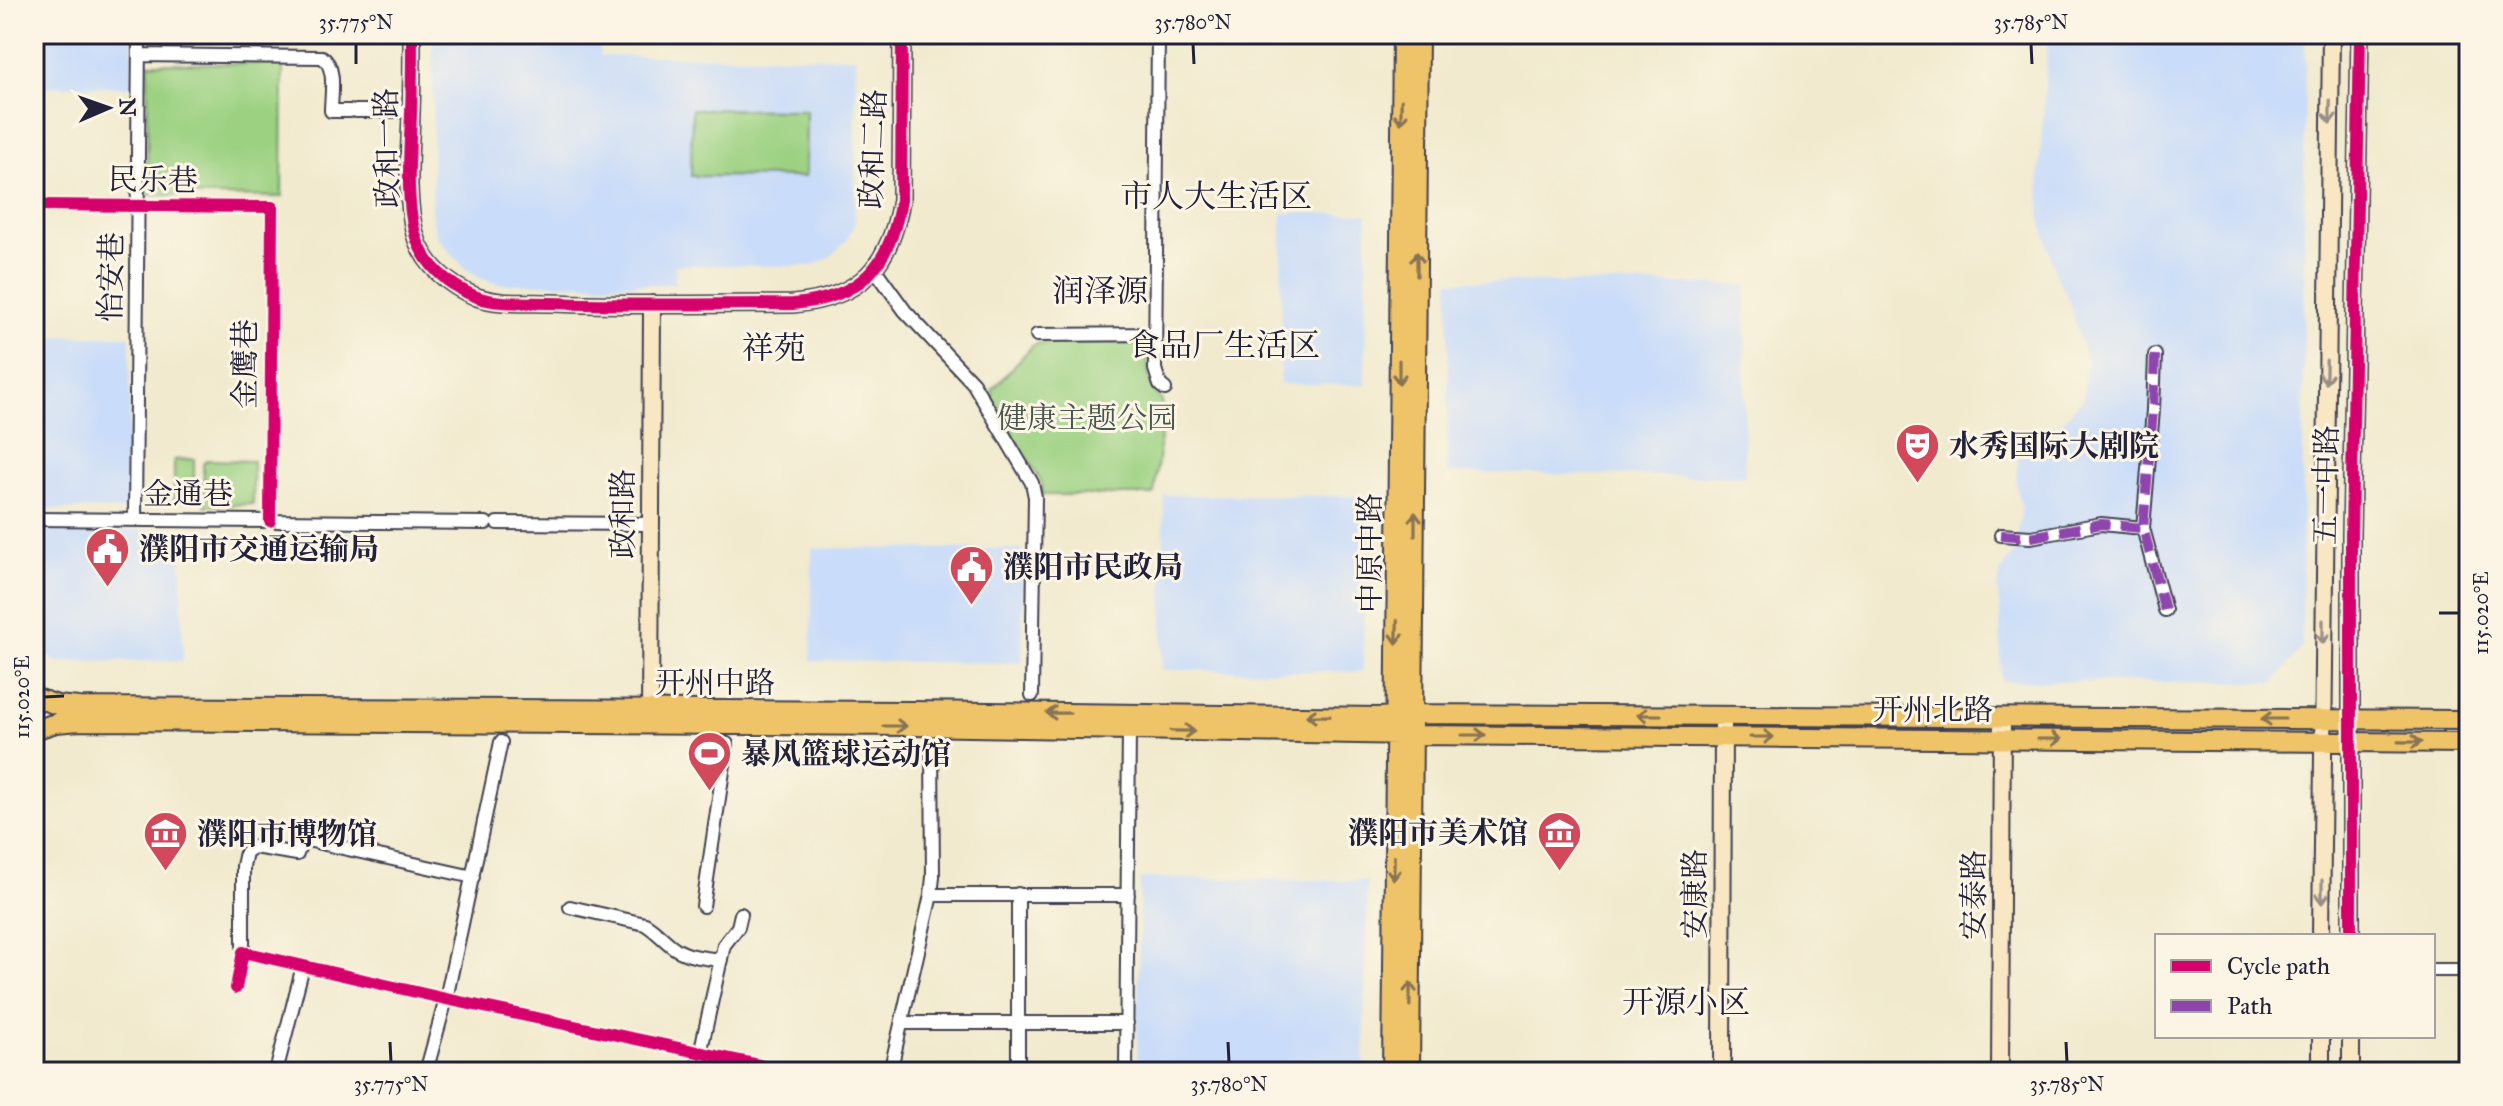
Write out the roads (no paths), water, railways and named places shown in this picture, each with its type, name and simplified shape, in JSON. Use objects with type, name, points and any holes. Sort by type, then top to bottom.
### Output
[{"type":"main road","name":"中原中路","points":[[1402,34],[1405,714]]},
{"type":"main road","name":"中原中路","points":[[1392,1072],[1405,714],[1419,34]]},
{"type":"main road","name":"开州中路","points":[[34,697],[57,705],[79,707],[1404,735]]},
{"type":"main road","name":"开州中路","points":[[34,730],[56,723],[80,721],[650,718],[913,711],[1381,717],[1405,714]]},
{"type":"main road","name":"开州北路","points":[[1405,714],[2469,720]]},
{"type":"main road","name":"中原中路","points":[[1404,735],[1410,1072]]},
{"type":"main road","name":"开州北路","points":[[1404,735],[2469,743]]},
{"type":"street","name":"怡安巷","points":[[135,520],[139,34]]},
{"type":"street","name":"政和一路","points":[[412,34],[411,192],[415,235],[433,267],[446,279],[480,298],[494,301],[652,304]]},
{"type":"street","name":"政和二路","points":[[652,304],[809,303],[839,294],[859,283],[874,268],[890,244],[897,226],[901,200],[902,34]]},
{"type":"street","points":[[1158,34],[1155,369],[1160,385],[1165,389]]},
{"type":"street","name":"五一中路","points":[[2321,934],[2331,34]]},
{"type":"street","name":"五一中路","points":[[2351,934],[2351,535],[2360,34]]},
{"type":"street","points":[[139,55],[322,57],[331,69],[331,111],[412,111]]},
{"type":"street","name":"民乐巷","points":[[34,205],[272,207]]},
{"type":"street","name":"金鹰巷","points":[[270,521],[272,207]]},
{"type":"street","points":[[874,268],[905,311],[973,383],[1032,483],[1035,497],[1032,695]]},
{"type":"street","name":"政和路","points":[[650,718],[652,304]]},
{"type":"street","points":[[1037,335],[1155,334]]},
{"type":"street","points":[[2155,355],[2143,528],[2165,610]]},
{"type":"street","name":"金通巷","points":[[34,519],[651,524]]},
{"type":"street","points":[[2001,535],[2031,537],[2101,524],[2143,528]]},
{"type":"street","name":"安康路","points":[[1722,1072],[1723,716]]},
{"type":"street","name":"安泰路","points":[[2000,1072],[2002,718]]},
{"type":"street","points":[[1126,1072],[1129,730]]},
{"type":"street","points":[[426,1072],[446,999],[501,742]]},
{"type":"street","points":[[703,906],[727,744]]},
{"type":"street","points":[[890,1072],[931,895],[932,745]]},
{"type":"street","points":[[236,988],[243,952],[243,866],[246,852],[254,847],[297,854],[302,840],[307,840],[473,877]]},
{"type":"street","points":[[1018,894],[1018,1072]]},
{"type":"street","points":[[931,895],[1128,895]]},
{"type":"street","points":[[570,907],[645,924],[687,955],[721,960]]},
{"type":"street","points":[[696,1072],[724,945],[738,927],[741,914]]},
{"type":"street","points":[[243,952],[446,999],[701,1052],[760,1068],[787,1071]]},
{"type":"street","points":[[276,1072],[303,966]]},
{"type":"street","points":[[2435,970],[2469,970]]},
{"type":"street","points":[[903,1023],[1127,1023]]},
{"type":"street","points":[[2321,1038],[2321,1072]]},
{"type":"street","points":[[2351,1038],[2351,1072]]},
{"type":"place","name":"水秀国际大剧院","points":[[1918,485]]},
{"type":"place","name":"濮阳市交通运输局","points":[[108,588]]},
{"type":"place","name":"濮阳市民政局","points":[[972,606]]},
{"type":"place","name":"暴风篮球运动馆","points":[[710,793]]},
{"type":"place","name":"濮阳市美术馆","points":[[1559,872]]},
{"type":"place","name":"濮阳市博物馆","points":[[166,873]]},
{"type":"district","name":"市人大生活区","points":[[1216,196]]},
{"type":"district","name":"润泽源","points":[[1100,291]]},
{"type":"district","name":"食品厂生活区","points":[[1224,345]]},
{"type":"district","name":"祥苑","points":[[774,348]]},
{"type":"district","name":"开源小区","points":[[1686,1002]]},
{"type":"park label","name":"健康主题公园","points":[[1087,418]]}]
